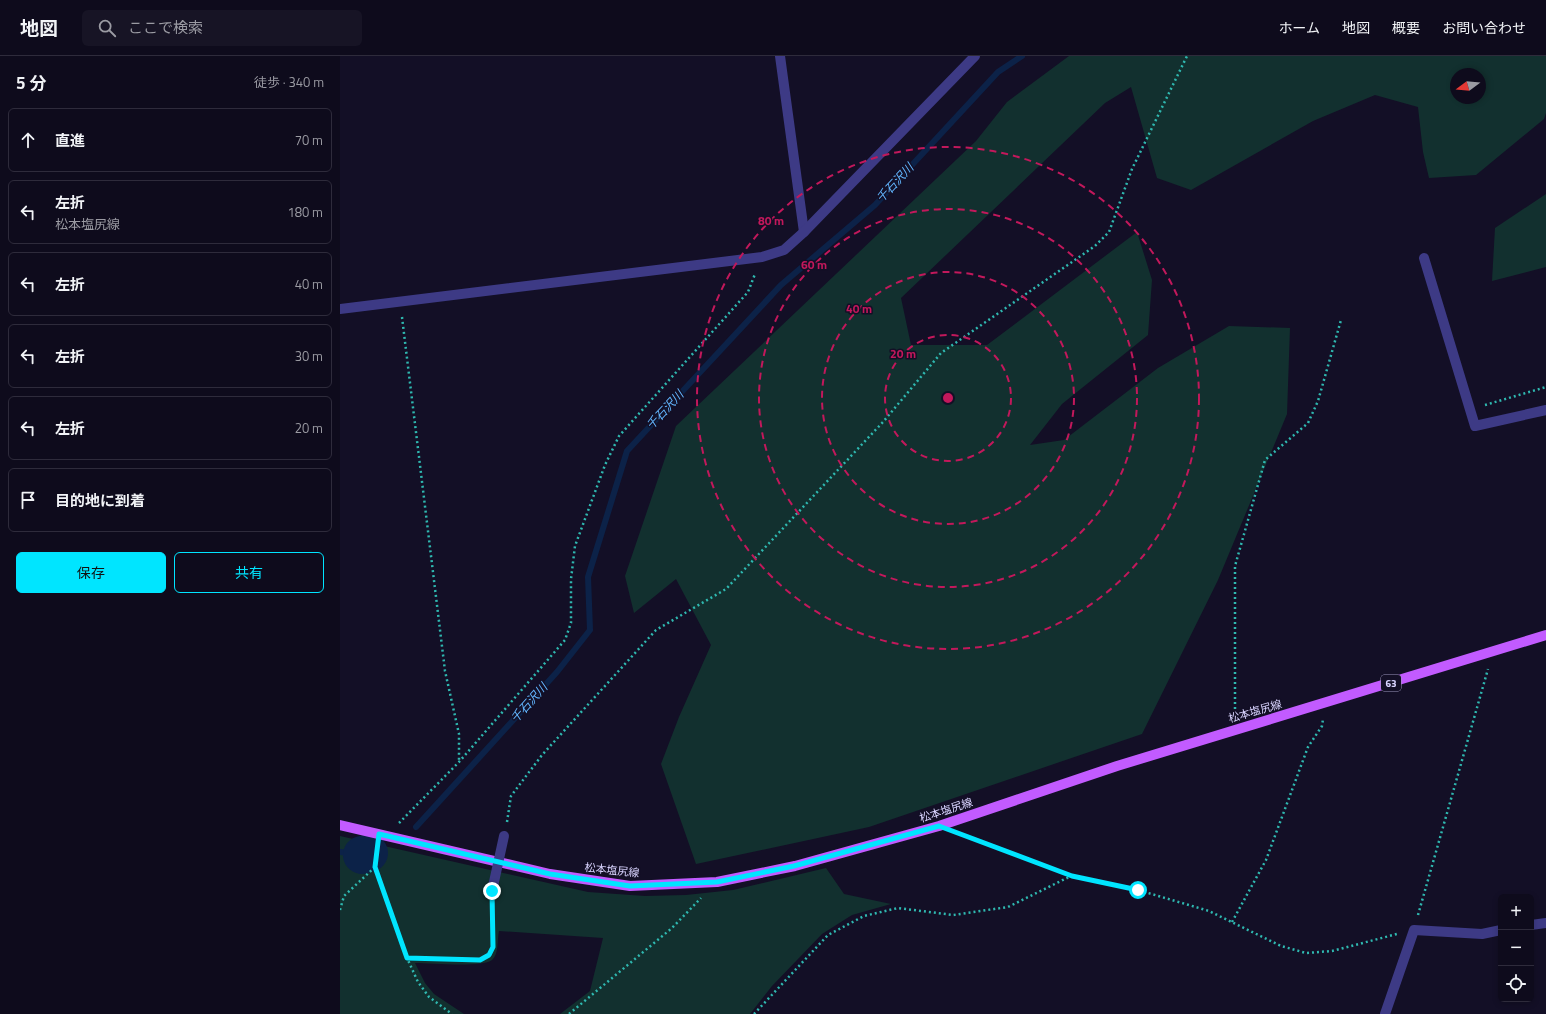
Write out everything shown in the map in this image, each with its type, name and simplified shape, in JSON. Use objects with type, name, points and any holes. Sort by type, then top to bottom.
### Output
[{"type":"main road","name":"松本塩尻線","points":[[340,826],[550,874],[623,885],[630,886],[717,882],[794,866],[939,826],[1117,766],[1328,703],[1546,635]]},
{"type":"street","points":[[780,56],[804,232]]},
{"type":"street","points":[[340,309],[762,257],[784,250],[804,232],[975,56]]},
{"type":"street","points":[[1424,258],[1475,426],[1546,410]]},
{"type":"street","points":[[492,891],[504,836]]},
{"type":"street","points":[[1534,925],[1546,923]]},
{"type":"street","points":[[1385,1014],[1414,930],[1482,934],[1498,931]]},
{"type":"path","points":[[504,836],[512,796],[542,755],[656,630],[726,589],[883,422],[941,353],[1095,246],[1109,232],[1132,169],[1187,56]]},
{"type":"path","points":[[340,910],[344,896],[375,867],[383,835],[459,762],[565,640],[571,622],[571,579],[575,546],[605,465],[619,436],[748,292],[762,257]]},
{"type":"path","points":[[400,302],[445,671],[459,734],[459,762]]},
{"type":"path","points":[[1235,730],[1235,566],[1265,460],[1308,423],[1318,401],[1341,320]]},
{"type":"path","points":[[1471,409],[1546,387]]},
{"type":"path","points":[[939,826],[1072,876],[1138,890],[1209,911],[1281,946],[1306,953],[1332,951],[1414,930],[1493,652]]},
{"type":"path","points":[[1232,922],[1266,860],[1308,747],[1322,726],[1328,703]]},
{"type":"path","points":[[375,867],[407,958],[418,982],[429,997],[452,1014]]},
{"type":"path","points":[[754,1014],[828,935],[864,916],[898,908],[953,916],[1008,907],[1072,876]]},
{"type":"path","points":[[569,1014],[672,928],[717,882]]},
{"type":"path","points":[[407,958],[480,960],[489,955],[493,947],[492,891]]},
{"type":"green space","points":[[1069,56],[1546,56],[1546,113],[1544,119],[1476,175],[1429,178],[1423,152],[1418,107],[1375,95],[1313,121],[1191,190],[1157,178],[1131,87],[1105,103],[901,298],[911,345],[987,345],[1137,232],[1152,280],[1148,335],[1062,404],[1030,445],[1064,440],[1158,368],[1229,326],[1290,328],[1287,414],[1218,580],[1142,734],[869,827],[696,864],[661,764],[679,717],[711,645],[676,579],[634,613],[625,576],[676,426],[976,141],[1007,102]]},
{"type":"green space","points":[[1546,194],[1546,267],[1492,281],[1495,228]]},
{"type":"green space","points":[[340,836],[588,892],[645,896],[686,895],[733,890],[826,868],[844,894],[891,904],[852,915],[822,934],[772,986],[750,1014],[560,1014],[590,991],[603,938],[499,931],[496,954],[492,960],[478,964],[415,963],[425,983],[434,994],[464,1014],[340,1014]]},
{"type":"waterway","name":"千石沢川","points":[[416,827],[557,672],[590,630],[588,577],[627,451],[781,285],[875,205],[998,72],[1022,56]]},
{"type":"waterway","name":"千石沢川","points":[[340,852],[362,855]]},
{"type":"waterway","name":"千石沢川","points":[[362,855],[369,853]]},
{"type":"route","points":[[492,891],[493,947],[489,955],[480,960],[407,958],[388,900],[375,867],[379,834],[550,874],[630,886],[717,882],[794,866],[939,826],[1072,876],[1138,890]]}]
